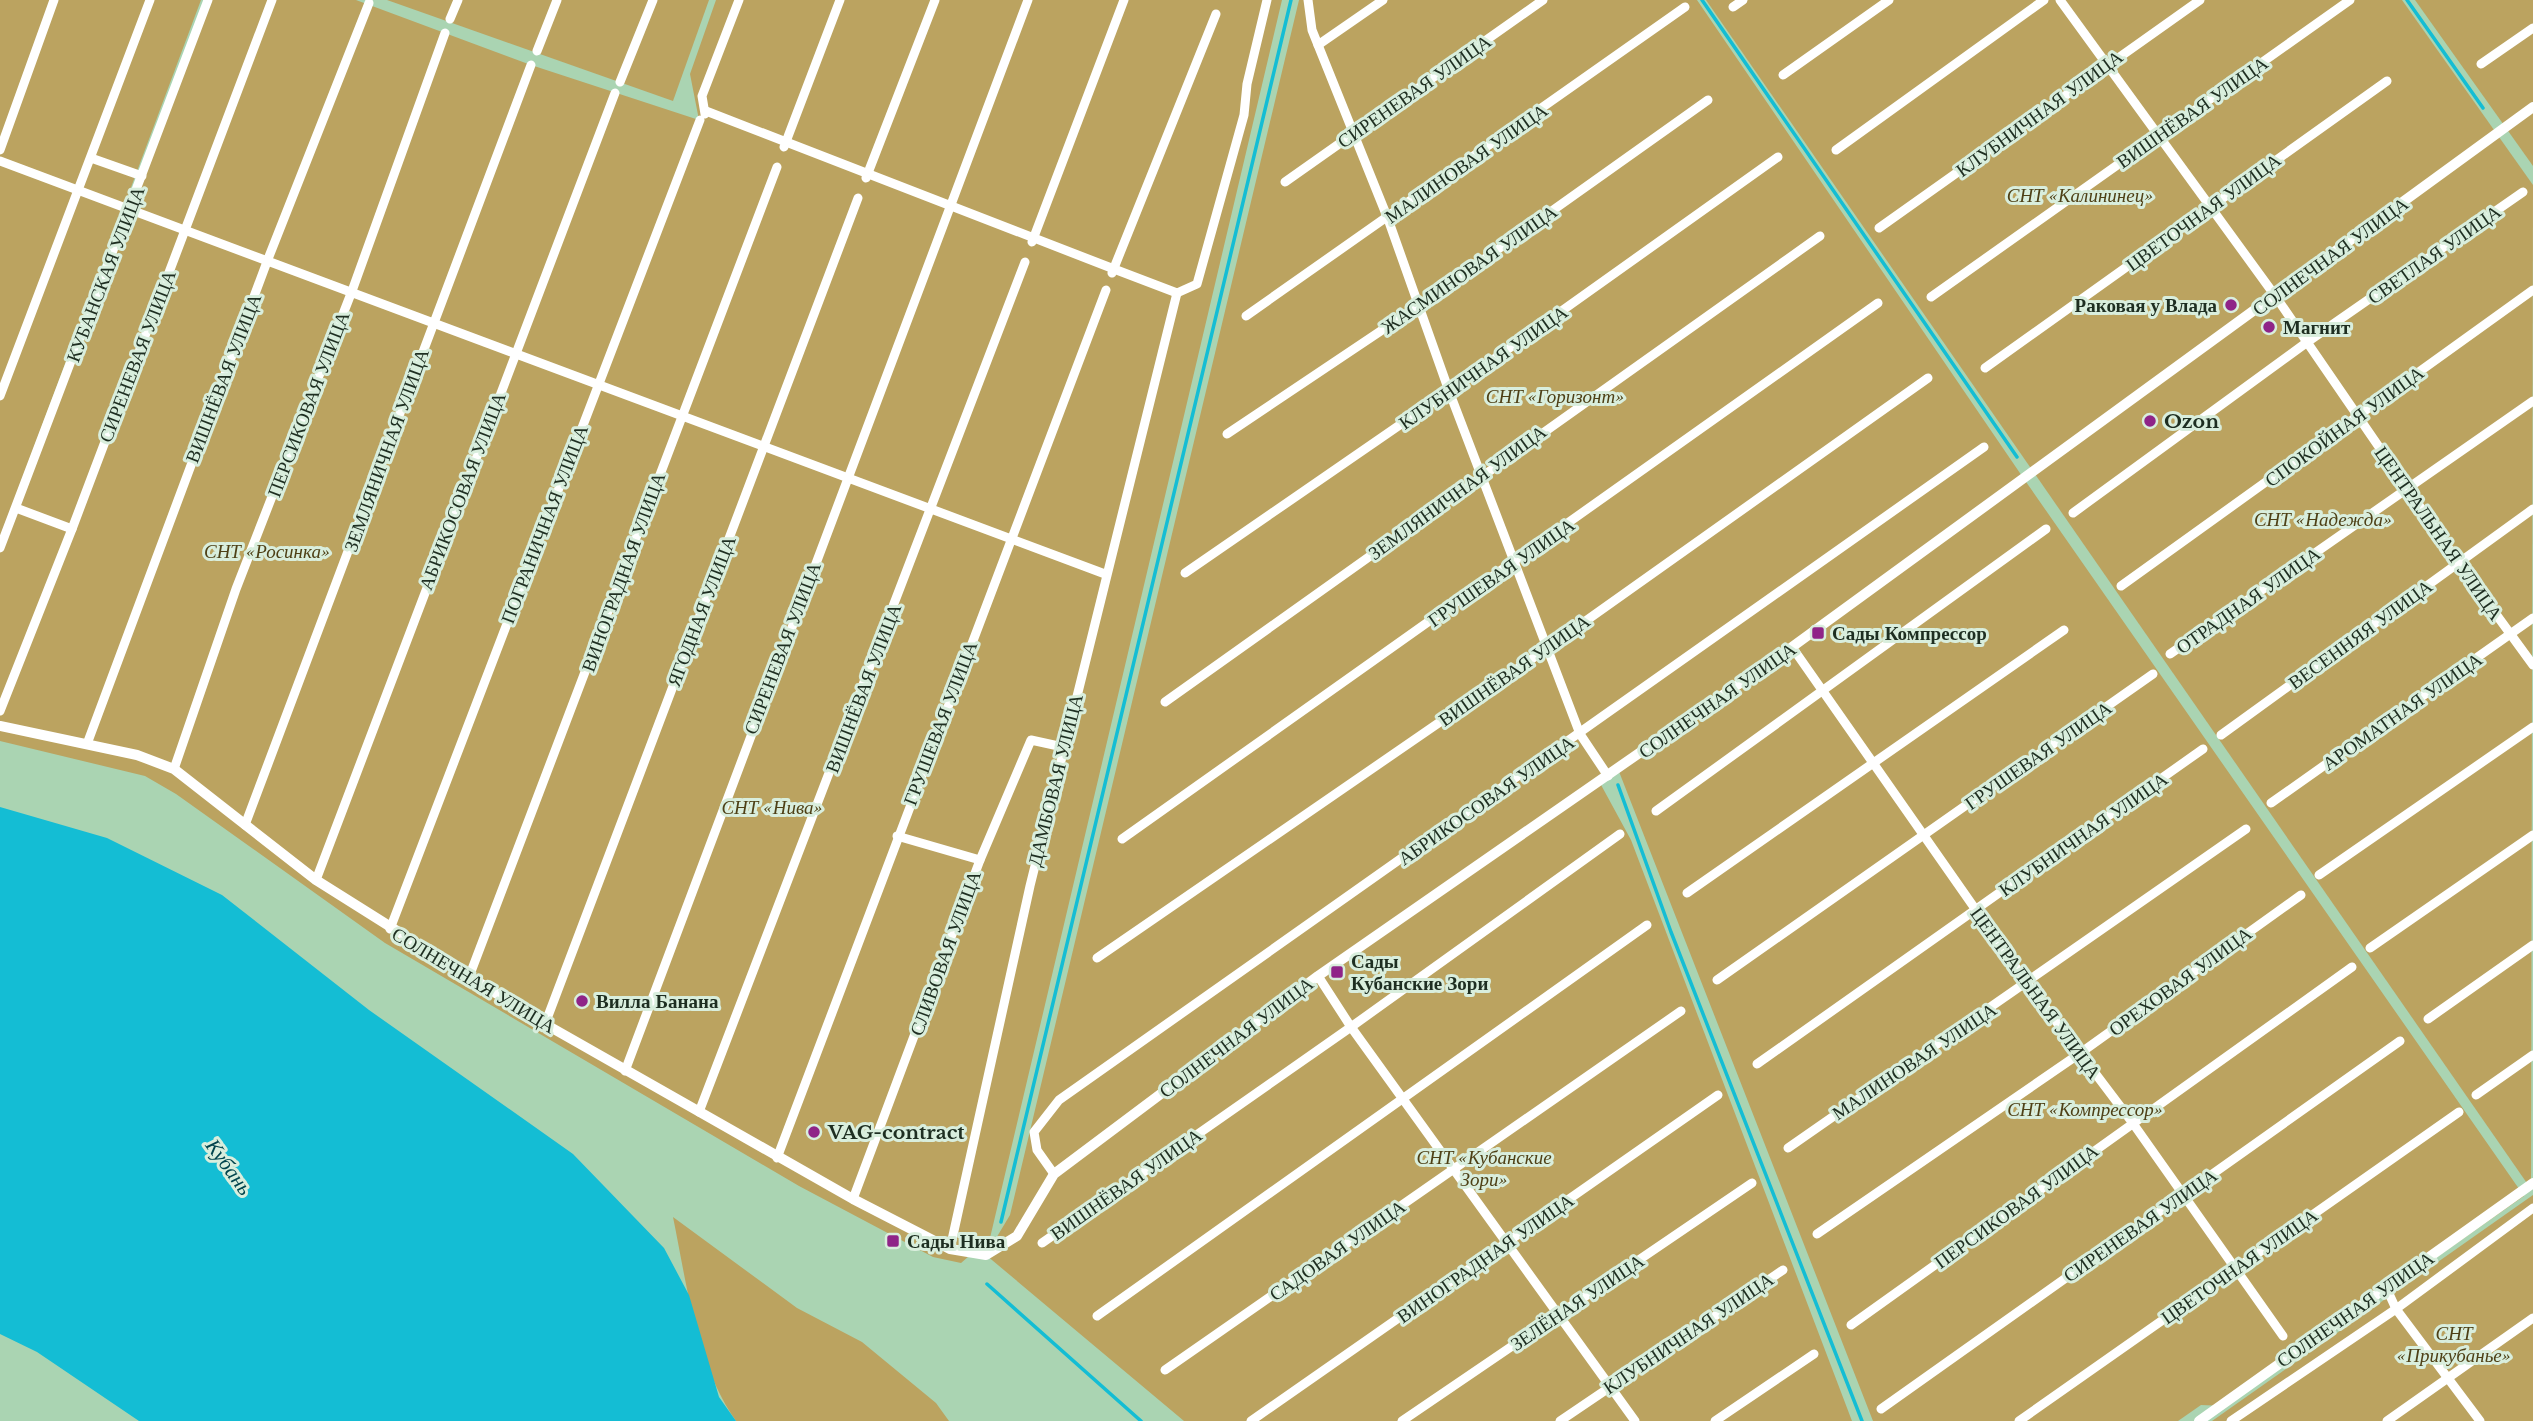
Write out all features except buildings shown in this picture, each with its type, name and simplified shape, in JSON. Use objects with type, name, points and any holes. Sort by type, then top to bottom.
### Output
[{"type":"street","points":[[0,150],[54,0]]},
{"type":"street","points":[[0,396],[150,0]]},
{"type":"street","name":"КУБАНСКАЯ УЛИЦА","points":[[0,548],[208,0]]},
{"type":"street","name":"СИРЕНЕВАЯ УЛИЦА","points":[[0,710],[72,529],[272,0]]},
{"type":"street","points":[[452,15],[458,0]]},
{"type":"street","points":[[537,51],[557,0]]},
{"type":"street","points":[[620,82],[653,0]]},
{"type":"street","points":[[738,0],[702,96],[703,116],[1177,293],[1197,284],[1205,263],[1220,194],[1244,115],[1247,84],[1267,0]]},
{"type":"street","points":[[784,146],[840,0]]},
{"type":"street","points":[[866,177],[936,0]]},
{"type":"street","name":"СИРЕНЕВАЯ УЛИЦА","points":[[625,1071],[1028,0]]},
{"type":"street","points":[[1033,240],[1124,0]]},
{"type":"street","points":[[1308,0],[1312,30],[1388,219],[1449,391],[1517,562],[1580,734],[1608,776]]},
{"type":"street","points":[[1318,45],[1383,0]]},
{"type":"street","name":"СИРЕНЕВАЯ УЛИЦА","points":[[1285,182],[1543,0]]},
{"type":"street","points":[[1733,7],[1743,0]]},
{"type":"street","points":[[1783,75],[1889,0]]},
{"type":"street","points":[[1836,150],[2044,0]]},
{"type":"street","name":"ЦЕНТРАЛЬНАЯ УЛИЦА","points":[[2060,0],[2276,297],[2458,562],[2533,665]]},
{"type":"street","name":"КЛУБНИЧНАЯ УЛИЦА","points":[[1879,228],[2200,0]]},
{"type":"street","name":"ВИШНЁВАЯ УЛИЦА","points":[[1931,297],[2350,0]]},
{"type":"street","name":"ВИШНЁВАЯ УЛИЦА","points":[[87,744],[268,259],[369,3]]},
{"type":"street","name":"МАЛИНОВАЯ УЛИЦА","points":[[1246,316],[1388,219],[1685,7]]},
{"type":"street","points":[[1113,271],[1216,14]]},
{"type":"street","points":[[2481,64],[2533,28]]},
{"type":"street","name":"ПЕРСИКОВАЯ УЛИЦА","points":[[174,769],[236,589],[352,291],[444,36]]},
{"type":"street","name":"ЗЕМЛЯНИЧНАЯ УЛИЦА","points":[[245,825],[531,65]]},
{"type":"street","name":"ЦВЕТОЧНАЯ УЛИЦА","points":[[1985,368],[2387,81]]},
{"type":"street","name":"АБРИКОСОВАЯ УЛИЦА","points":[[316,880],[615,93]]},
{"type":"street","name":"ЖАСМИНОВАЯ УЛИЦА","points":[[1227,434],[1418,306],[1708,100]]},
{"type":"street","name":"СОЛНЕЧНАЯ УЛИЦА","points":[[0,726],[137,755],[174,769],[316,880],[545,1024],[853,1199],[950,1249],[986,1255],[1017,1236],[1054,1174],[1318,976],[1792,647],[2276,297],[2533,107]]},
{"type":"street","name":"ПОГРАНИЧНАЯ УЛИЦА","points":[[390,929],[703,116]]},
{"type":"street","name":"КЛУБНИЧНАЯ УЛИЦА","points":[[1185,573],[1449,391],[1778,157]]},
{"type":"street","points":[[90,158],[142,176]]},
{"type":"street","points":[[0,161],[186,228],[1105,574]]},
{"type":"street","name":"ВИНОГРАДНАЯ УЛИЦА","points":[[469,977],[777,167]]},
{"type":"street","name":"СВЕТЛАЯ УЛИЦА","points":[[2073,513],[2306,344],[2523,192]]},
{"type":"street","name":"ЯГОДНАЯ УЛИЦА","points":[[545,1024],[859,198]]},
{"type":"street","name":"ЗЕМЛЯНИЧНАЯ УЛИЦА","points":[[1165,702],[1483,473],[1820,236]]},
{"type":"street","name":"ВИШНЁВАЯ УЛИЦА","points":[[699,1112],[1025,262]]},
{"type":"street","name":"ГРУШЕВАЯ УЛИЦА","points":[[777,1158],[1105,290]]},
{"type":"street","name":"СПОКОЙНАЯ УЛИЦА","points":[[2121,586],[2533,290]]},
{"type":"street","name":"ДАМБОВАЯ УЛИЦА","points":[[950,1249],[1063,747],[1177,293]]},
{"type":"street","name":"ГРУШЕВАЯ УЛИЦА","points":[[1122,839],[1517,562],[1878,303]]},
{"type":"street","name":"ВИШНЁВАЯ УЛИЦА","points":[[1097,958],[1549,647],[1928,378]]},
{"type":"street","name":"ОТРАДНАЯ УЛИЦА","points":[[2169,654],[2533,401]]},
{"type":"street","name":"АБРИКОСОВАЯ УЛИЦА","points":[[1054,1174],[1037,1150],[1034,1132],[1059,1100],[1984,447]]},
{"type":"street","points":[[16,508],[72,529]]},
{"type":"street","name":"ВЕСЕННЯЯ УЛИЦА","points":[[2221,735],[2533,509]]},
{"type":"street","points":[[1656,811],[2046,528]]},
{"type":"street","name":"АРОМАТНАЯ УЛИЦА","points":[[2271,803],[2533,618]]},
{"type":"street","points":[[1687,893],[2064,630]]},
{"type":"street","name":"ЦЕНТРАЛЬНАЯ УЛИЦА","points":[[1792,647],[2027,984],[2132,1122],[2283,1336]]},
{"type":"street","name":"ГРУШЕВАЯ УЛИЦА","points":[[1717,980],[2153,674]]},
{"type":"street","points":[[2319,875],[2533,727]]},
{"type":"street","name":"СЛИВОВАЯ УЛИЦА","points":[[853,1199],[980,860],[1031,740],[1063,747]]},
{"type":"street","name":"КЛУБНИЧНАЯ УЛИЦА","points":[[1757,1064],[2203,749]]},
{"type":"street","name":"МАЛИНОВАЯ УЛИЦА","points":[[1788,1148],[2246,829]]},
{"type":"street","name":"ВИШНЁВАЯ УЛИЦА","points":[[1042,1243],[1351,1027],[1620,834]]},
{"type":"street","points":[[2370,948],[2533,835]]},
{"type":"street","points":[[897,836],[980,860]]},
{"type":"street","name":"ОРЕХОВАЯ УЛИЦА","points":[[1817,1234],[2079,1054],[2301,895]]},
{"type":"street","points":[[1097,1316],[1647,925]]},
{"type":"street","points":[[2428,1019],[2533,945]]},
{"type":"street","name":"ПЕРСИКОВАЯ УЛИЦА","points":[[1851,1325],[2352,967]]},
{"type":"street","points":[[1318,976],[1351,1027],[1508,1241],[1608,1387],[1635,1421]]},
{"type":"street","name":"САДОВАЯ УЛИЦА","points":[[1166,1370],[1681,1011]]},
{"type":"street","name":"СИРЕНЕВАЯ УЛИЦА","points":[[1881,1409],[2400,1041]]},
{"type":"street","points":[[2476,1096],[2533,1055]]},
{"type":"street","name":"ВИНОГРАДНАЯ УЛИЦА","points":[[1251,1421],[1718,1095]]},
{"type":"street","name":"ЦВЕТОЧНАЯ УЛИЦА","points":[[2019,1421],[2459,1112]]},
{"type":"street","name":"ЗЕЛЁНАЯ УЛИЦА","points":[[1402,1421],[1752,1183]]},
{"type":"street","name":"СОЛНЕЧНАЯ УЛИЦА","points":[[2199,1421],[2533,1183]]},
{"type":"street","points":[[2231,1421],[2396,1309],[2533,1208]]},
{"type":"street","name":"КЛУБНИЧНАЯ УЛИЦА","points":[[1560,1421],[1783,1270]]},
{"type":"street","points":[[2386,1287],[2396,1309],[2449,1376],[2480,1421]]},
{"type":"street","points":[[2387,1421],[2533,1318]]},
{"type":"street","points":[[1715,1421],[1814,1354]]},
{"type":"green space","points":[[0,0],[201,0],[0,538]]},
{"type":"green space","name":"СНТ «Нива»","points":[[208,0],[356,0],[531,65],[699,120],[690,74],[716,0],[1282,0],[990,1238],[961,1263],[933,1257],[799,1186],[385,943],[176,794],[145,776],[0,741],[0,548]]},
{"type":"green space","points":[[387,0],[709,0],[673,101]]},
{"type":"green space","points":[[1299,0],[1697,0],[2024,479],[2524,1196],[2225,1406],[2201,1405],[2178,1421],[1873,1421],[1618,769],[1600,783],[1631,840],[1852,1421],[1184,1421],[986,1255],[1010,1215]]},
{"type":"green space","points":[[1706,0],[2402,0],[2533,185],[2531,1189]]},
{"type":"green space","points":[[2415,0],[2533,0],[2533,166]]},
{"type":"green space","name":"СНТ «Прикубанье»","points":[[2533,1195],[2533,1421],[2212,1421]]},
{"type":"green space","points":[[673,1217],[797,1308],[862,1342],[936,1403],[949,1421],[736,1421],[722,1399],[702,1349]]},
{"type":"water","name":"Кубань","points":[[0,807],[107,838],[222,895],[369,1010],[573,1154],[664,1248],[689,1295],[719,1397],[736,1421],[139,1421],[37,1352],[0,1334]]},
{"type":"waterway","points":[[1001,1222],[1291,0]]},
{"type":"waterway","points":[[1702,0],[2017,457]]},
{"type":"waterway","points":[[2407,0],[2483,108]]},
{"type":"waterway","points":[[1618,785],[1671,932],[1862,1421]]},
{"type":"waterway","points":[[987,1284],[1141,1421]]},
{"type":"place","name":"Раковая у Влада","points":[[2231,305]]},
{"type":"place","name":"Магнит","points":[[2269,327]]},
{"type":"place","name":"Ozon","points":[[2150,421]]},
{"type":"place","name":"Сады Компрессор","points":[[1818,633]]},
{"type":"place","name":"Сады Кубанские Зори","points":[[1337,972]]},
{"type":"place","name":"Вилла Банана","points":[[582,1001]]},
{"type":"place","name":"VAG-contract","points":[[814,1132]]},
{"type":"place","name":"Сады Нива","points":[[893,1241]]},
{"type":"park label","name":"СНТ «Калининец»","points":[[2080,195]]},
{"type":"park label","name":"СНТ «Горизонт»","points":[[1555,396]]},
{"type":"park label","name":"СНТ «Надежда»","points":[[2323,519]]},
{"type":"park label","name":"СНТ «Росинка»","points":[[267,551]]},
{"type":"park label","name":"СНТ «Компрессор»","points":[[2085,1109]]},
{"type":"park label","name":"СНТ «Кубанские Зори»","points":[[1484,1168]]}]
